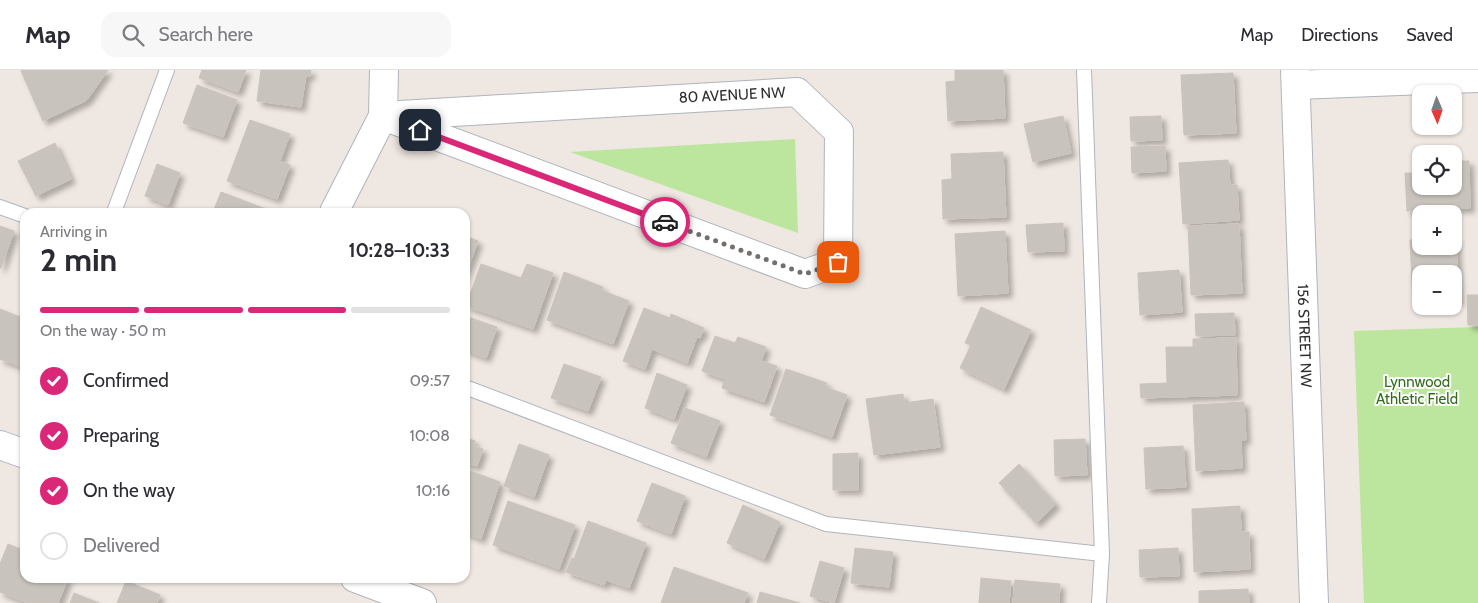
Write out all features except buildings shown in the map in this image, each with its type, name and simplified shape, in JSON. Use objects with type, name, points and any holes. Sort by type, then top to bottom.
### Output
[{"type":"street","points":[[336,208],[383,116],[384,70]]},
{"type":"street","points":[[1296,77],[1478,78]]},
{"type":"street","name":"156 STREET NW","points":[[1296,77],[1314,603]]},
{"type":"street","name":"80 AVENUE NW","points":[[797,92],[839,132],[838,262],[805,274],[383,116],[797,92]]},
{"type":"street","points":[[0,445],[20,452]]},
{"type":"street","points":[[368,583],[422,603]]},
{"type":"lane","points":[[115,208],[167,70]]},
{"type":"lane","points":[[1084,70],[1102,554],[1099,603]]},
{"type":"lane","points":[[0,207],[20,214]]},
{"type":"lane","points":[[470,389],[826,524],[1102,554]]},
{"type":"green space","points":[[795,139],[798,233],[570,152]]},
{"type":"green space","name":"Lynnwood Athletic Field","points":[[1478,327],[1478,603],[1364,603],[1354,331]]},
{"type":"way so far","points":[[665,222],[805,274],[838,262]]},
{"type":"route","points":[[420,130],[665,222]]}]
